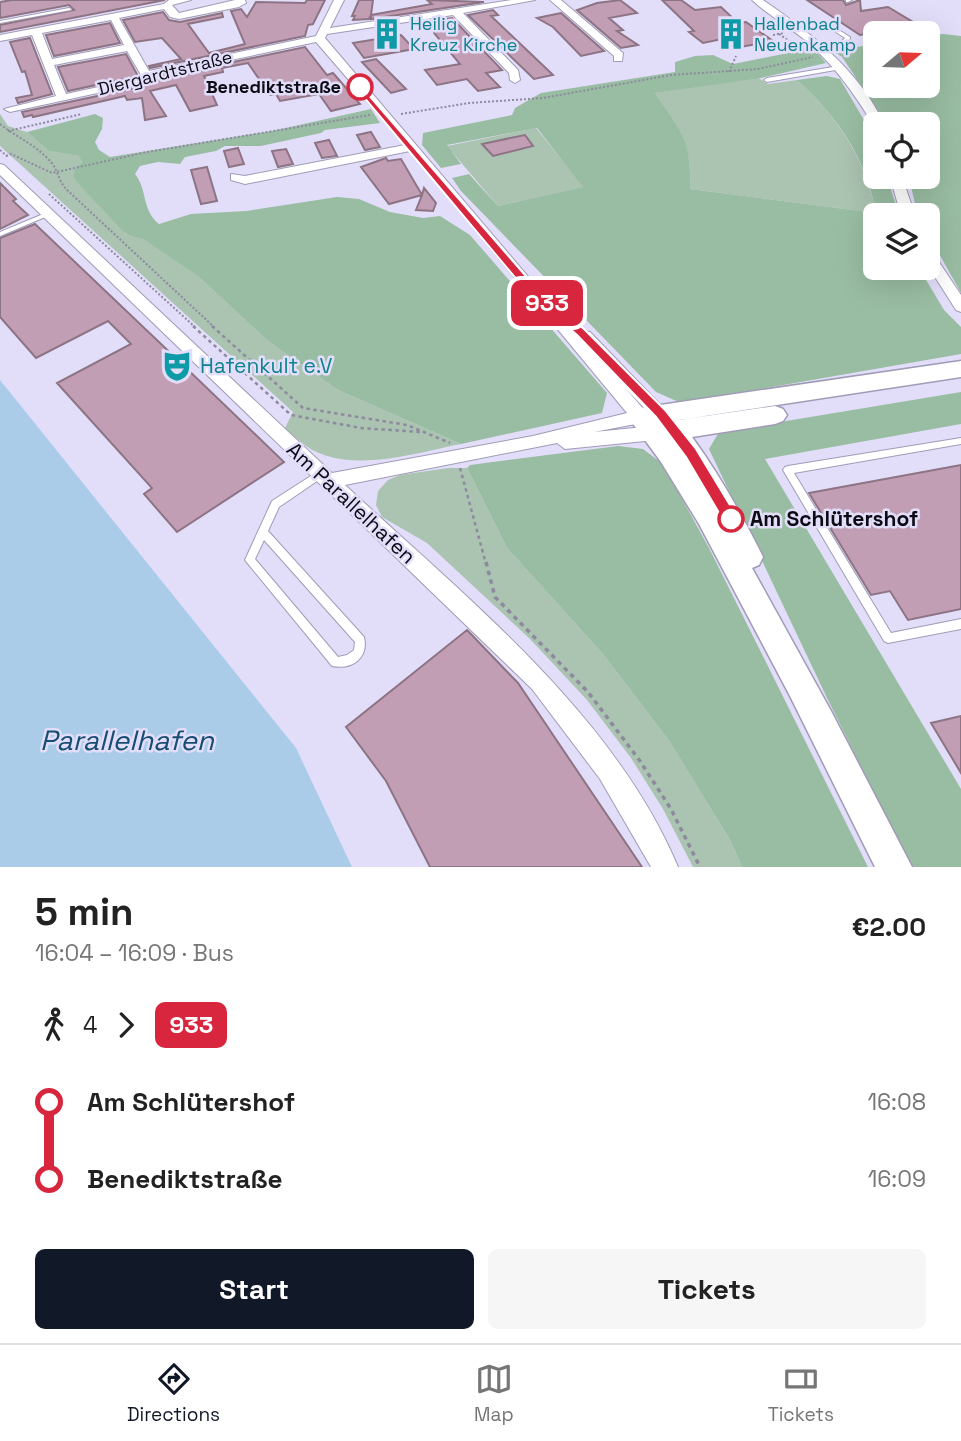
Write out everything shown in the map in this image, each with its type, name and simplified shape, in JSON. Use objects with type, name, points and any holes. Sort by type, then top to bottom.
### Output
[{"type":"street","points":[[0,38],[114,17],[186,0]]},
{"type":"street","points":[[167,6],[173,15],[179,16],[239,4],[243,0]]},
{"type":"street","points":[[322,35],[339,0]]},
{"type":"street","points":[[322,35],[530,0]]},
{"type":"street","points":[[555,0],[619,55],[618,60]]},
{"type":"street","points":[[757,0],[794,26],[827,55],[873,112]]},
{"type":"street","points":[[455,11],[514,72],[514,80]]},
{"type":"street","points":[[114,17],[146,75]]},
{"type":"street","points":[[36,31],[62,98]]},
{"type":"street","points":[[322,35],[336,61],[386,114],[527,284],[657,424],[795,672],[894,867]]},
{"type":"street","name":"Diergardtstraße","points":[[10,109],[144,80],[146,75],[322,35]]},
{"type":"street","points":[[48,62],[130,47]]},
{"type":"street","points":[[235,177],[245,180],[413,148]]},
{"type":"street","name":"Am Parallelhafen","points":[[8,163],[48,214],[540,682],[607,769],[643,822],[665,867]]},
{"type":"street","points":[[940,274],[958,301]]},
{"type":"street","points":[[324,478],[458,462],[533,443],[604,440],[657,424],[961,369]]},
{"type":"street","points":[[657,424],[961,385]]},
{"type":"lane","points":[[0,22],[69,9]]},
{"type":"lane","points":[[794,26],[826,23],[848,38],[843,43],[818,47]]},
{"type":"lane","points":[[766,80],[839,68]]},
{"type":"lane","points":[[0,234],[48,214]]},
{"type":"lane","points":[[961,441],[788,470],[888,638],[961,624]]},
{"type":"lane","points":[[262,533],[360,640],[359,652],[350,660],[336,662],[250,560],[262,533],[275,504],[324,478]]},
{"type":"path","points":[[773,35],[781,34],[795,45]]},
{"type":"path","points":[[8,163],[11,154],[47,172],[56,172],[147,152],[386,114],[469,103],[543,98],[671,75],[729,72],[827,55]]},
{"type":"path","points":[[729,72],[736,56]]},
{"type":"path","points":[[8,131],[82,114]]},
{"type":"path","points":[[0,124],[42,154],[54,166],[59,180],[69,192],[295,403],[303,408],[407,425],[452,444],[495,597],[588,692],[640,761],[671,809],[700,867]]},
{"type":"path","points":[[0,150],[8,163]]},
{"type":"path","points":[[47,192],[291,415],[361,428],[418,434],[421,431]]},
{"type":"green space","points":[[940,34],[961,36],[961,293],[940,255],[940,203],[915,203],[912,189],[940,189],[940,112],[879,112],[870,98],[940,98]]},
{"type":"green space","points":[[806,46],[814,49],[826,63],[761,78],[655,93],[683,137],[689,159],[690,189],[863,211],[863,280],[926,280],[944,310],[961,327],[961,354],[681,403],[656,392],[461,191],[452,178],[469,174],[498,206],[583,187],[537,128],[447,145],[461,164],[441,168],[422,145],[423,133],[512,115],[515,108],[541,93],[675,72],[675,62],[695,56],[713,55],[733,64],[798,51]]},
{"type":"green space","points":[[863,46],[863,88],[842,57],[833,51]]},
{"type":"green space","points":[[827,76],[840,79],[863,118],[863,170],[837,124],[797,80]]},
{"type":"green space","points":[[757,77],[768,84],[797,80],[825,109],[848,140],[863,170],[863,189],[870,189],[874,203],[863,203],[863,211],[690,189],[689,159],[683,137],[655,93]]},
{"type":"green space","points":[[371,109],[380,123],[325,130],[261,146],[225,146],[216,151],[185,157],[180,164],[158,162],[140,166],[135,174],[142,186],[149,212],[159,224],[191,214],[246,211],[337,197],[359,199],[390,212],[423,218],[440,216],[470,235],[607,393],[602,413],[461,444],[338,390],[269,342],[199,277],[144,239],[131,236],[122,230],[73,178],[75,170],[82,162],[79,156],[49,151],[27,132],[95,114],[103,118],[102,129],[95,142],[99,150],[110,157],[272,131]]},
{"type":"green space","points":[[0,114],[8,126],[27,132],[49,151],[79,156],[82,161],[73,178],[131,236],[144,238],[199,277],[269,342],[338,390],[461,444],[403,456],[362,460],[323,455],[306,446],[285,428],[293,412],[0,146]]},
{"type":"green space","points":[[536,128],[584,187],[498,206],[447,146]]},
{"type":"green space","points":[[870,189],[891,189],[895,203],[874,203]]},
{"type":"green space","points":[[961,392],[961,424],[765,459],[961,789],[961,867],[911,867],[709,449],[719,432]]},
{"type":"green space","points":[[618,446],[643,449],[663,464],[709,548],[868,867],[742,867],[730,840],[670,742],[603,654],[507,548],[467,468],[470,465]]},
{"type":"green space","points":[[467,468],[507,548],[603,654],[670,742],[730,840],[742,867],[693,867],[663,809],[631,758],[587,700],[530,639],[427,543],[382,517],[376,505],[378,491],[388,480],[400,475]]},
{"type":"water","name":"Parallelhafen","points":[[0,380],[296,748],[352,867],[0,867]]},
{"type":"building","points":[[165,0],[0,32],[0,25],[74,10],[69,5],[0,18],[0,2]]},
{"type":"building","points":[[307,0],[325,0],[313,24],[308,25],[305,36],[150,68],[149,66],[181,59],[162,38],[135,42],[123,20],[163,12],[169,20],[180,22],[222,13],[223,17],[188,24],[209,53],[245,44],[231,11],[241,9],[247,17],[256,2],[305,3]]},
{"type":"building","points":[[359,0],[373,0],[369,19],[353,20],[355,16],[352,16]]},
{"type":"building","points":[[427,0],[484,2],[371,19],[371,15],[432,4]]},
{"type":"building","points":[[620,0],[637,13],[609,18],[623,30],[617,31],[638,45],[621,48],[577,10],[597,3]]},
{"type":"building","points":[[662,0],[681,0],[695,10],[721,7],[738,23],[746,22],[773,41],[735,48],[722,39],[703,43],[689,32],[694,31]]},
{"type":"building","points":[[807,0],[843,0],[846,5],[860,0],[861,11],[888,7],[911,21],[863,21],[863,34]]},
{"type":"building","points":[[493,10],[498,15],[491,16],[553,75],[534,79],[468,15]]},
{"type":"building","points":[[561,13],[604,51],[581,56],[553,27],[537,18]]},
{"type":"building","points":[[452,18],[502,70],[486,73],[500,87],[478,91],[467,79],[437,85],[425,70],[460,64],[434,33],[434,23],[423,22]]},
{"type":"building","points":[[110,23],[120,43],[54,56],[46,35]]},
{"type":"building","points":[[401,35],[414,49],[364,58],[353,43]]},
{"type":"building","points":[[30,38],[52,94],[18,103],[16,98],[32,95],[25,71],[22,72],[10,42]]},
{"type":"building","points":[[305,47],[327,75],[333,73],[360,104],[331,111],[319,94],[280,101],[276,94],[270,95],[248,63],[222,68],[223,72],[204,76],[217,105],[190,111],[176,85],[150,91],[166,116],[145,120],[142,98],[127,100],[125,96],[33,117],[24,117],[22,112],[149,85],[152,79]]},
{"type":"building","points":[[126,54],[138,76],[68,91],[58,67]]},
{"type":"building","points":[[376,59],[406,89],[391,93],[362,62]]},
{"type":"building","points":[[371,132],[380,147],[365,150],[357,135]]},
{"type":"building","points":[[525,135],[533,146],[493,156],[482,144]]},
{"type":"building","points":[[329,140],[337,156],[322,158],[315,143]]},
{"type":"building","points":[[238,148],[244,164],[229,167],[224,151]]},
{"type":"building","points":[[286,149],[293,164],[278,167],[272,151]]},
{"type":"building","points":[[386,158],[388,161],[401,159],[422,195],[389,204],[361,167]]},
{"type":"building","points":[[207,167],[217,201],[201,204],[191,170]]},
{"type":"building","points":[[0,183],[28,215],[0,229]]},
{"type":"building","points":[[424,188],[436,203],[433,211],[416,210]]},
{"type":"building","points":[[35,224],[284,462],[177,532],[144,494],[152,488],[57,383],[131,344],[108,321],[36,358],[0,317],[0,238]]},
{"type":"building","points":[[961,465],[961,609],[908,620],[890,591],[871,595],[809,493]]},
{"type":"building","points":[[467,630],[518,683],[642,867],[430,867],[386,781],[346,727]]},
{"type":"building","points":[[961,716],[961,773],[931,723]]},
{"type":"bus line","name":"933","points":[[360,87],[384,112],[527,284],[581,332],[643,394],[691,453],[731,519]]},
{"type":"place","name":"Heilig Kreuz Kirche","points":[[387,34]]},
{"type":"place","name":"Hallenbad Neuenkamp","points":[[731,34]]},
{"type":"place","name":"Benediktstraße","points":[[360,87]]},
{"type":"place","name":"Hafenkult e.V","points":[[177,366]]},
{"type":"place","name":"Am Schlütershof","points":[[731,519]]}]
